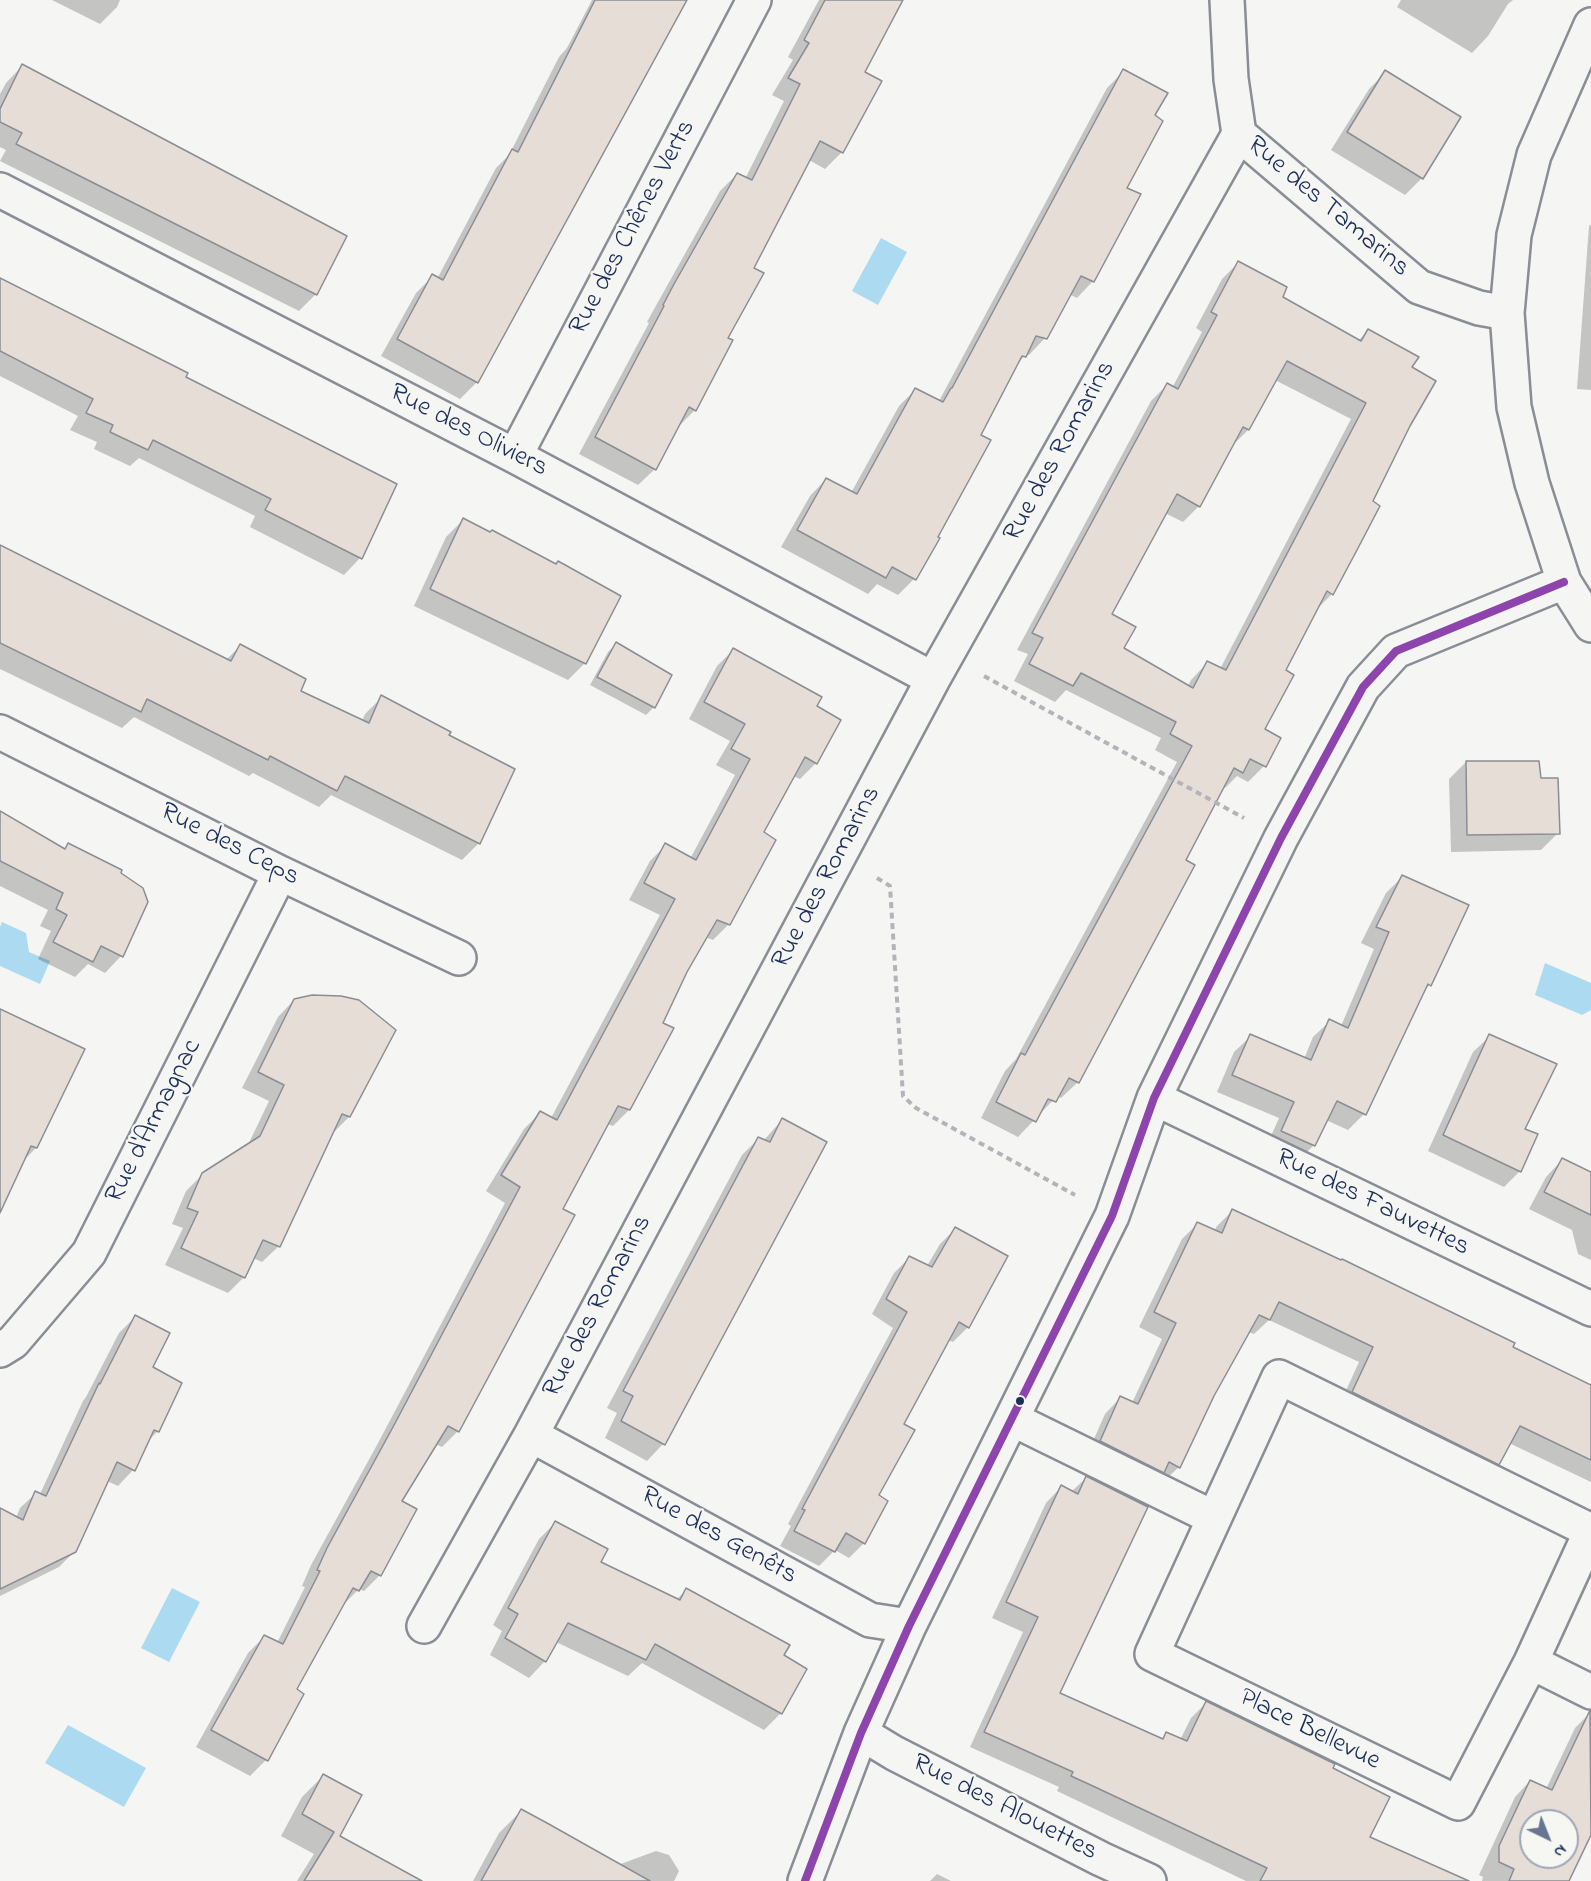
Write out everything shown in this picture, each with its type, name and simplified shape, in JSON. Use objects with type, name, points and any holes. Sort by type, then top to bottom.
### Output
[{"type":"street","name":"Rue des Chênes Verts","points":[[515,456],[754,0]]},
{"type":"street","name":"Rue des Tamarins","points":[[1227,0],[1231,79],[1239,134],[1419,287],[1479,308],[1508,313]]},
{"type":"street","points":[[1591,25],[1534,155],[1514,235],[1508,313],[1514,407],[1532,483],[1564,582],[1591,625]]},
{"type":"street","name":"Rue des Romarins","points":[[424,1626],[531,1435],[940,667],[1239,134]]},
{"type":"street","name":"Rue des Oliviers","points":[[0,190],[515,456],[940,667]]},
{"type":"street","points":[[805,1881],[861,1733],[909,1626],[1112,1216],[1154,1098],[1281,838],[1363,687],[1396,651],[1564,582]]},
{"type":"street","name":"Rue des Ceps","points":[[0,732],[280,873],[459,958]]},
{"type":"street","name":"Rue d'Armagnac","points":[[0,1350],[13,1342],[89,1253],[280,873]]},
{"type":"street","name":"Rue des Fauvettes","points":[[1154,1098],[1591,1309]]},
{"type":"street","name":"Place Bellevue","points":[[1279,1377],[1591,1531],[1531,1662],[1458,1803],[1152,1654],[1214,1518],[1279,1377]]},
{"type":"street","points":[[1012,1419],[1214,1518]]},
{"type":"street","name":"Rue des Genêts","points":[[531,1435],[870,1620],[909,1626]]},
{"type":"street","points":[[1531,1662],[1591,1692]]},
{"type":"street","name":"Rue des Alouettes","points":[[861,1733],[1096,1870],[1149,1881]]},
{"type":"path","points":[[940,667],[1281,838]]},
{"type":"path","points":[[839,857],[890,886],[903,1096],[916,1108],[1112,1216]]},
{"type":"water","points":[[881,238],[907,252],[878,305],[852,291]]},
{"type":"water","points":[[2,922],[26,933],[29,952],[50,961],[40,984],[0,966]]},
{"type":"water","points":[[1545,963],[1591,983],[1591,1010],[1582,1015],[1535,995]]},
{"type":"water","points":[[172,1588],[200,1602],[169,1662],[141,1648]]},
{"type":"water","points":[[68,1725],[146,1768],[124,1807],[45,1763]]},
{"type":"building","points":[[595,0],[687,0],[478,383],[397,339],[432,274],[443,280],[512,149],[518,152]]},
{"type":"building","points":[[825,0],[903,0],[865,72],[882,81],[843,153],[820,141],[754,268],[764,273],[728,338],[733,340],[696,411],[689,407],[656,470],[595,437],[674,284],[737,173],[752,180],[800,84],[788,78],[809,43],[804,40]]},
{"type":"building","points":[[22,64],[347,236],[317,295],[16,144],[22,133],[0,122],[0,109]]},
{"type":"building","points":[[1123,69],[1168,93],[1155,115],[1163,121],[1127,188],[1141,194],[1094,282],[1081,276],[1047,339],[1036,336],[1026,357],[1022,356],[981,435],[991,440],[916,580],[892,567],[886,578],[797,530],[826,478],[857,494],[915,388],[943,402]]},
{"type":"building","points":[[1385,70],[1461,117],[1423,179],[1347,132]]},
{"type":"building","points":[[1238,261],[1287,287],[1283,297],[1361,341],[1368,329],[1419,357],[1412,367],[1436,381],[1410,426],[1373,501],[1380,506],[1333,595],[1327,591],[1286,670],[1294,675],[1265,729],[1281,738],[1266,767],[1250,759],[1243,773],[1234,768],[1186,860],[1195,865],[1079,1083],[1069,1078],[1056,1102],[1048,1099],[1036,1122],[996,1102],[1021,1053],[1025,1055],[1192,746],[1170,734],[1176,722],[1081,673],[1073,686],[1029,664],[1043,638],[1032,633],[1167,383],[1178,389],[1217,315],[1211,312]],"holes":[[[1287,361],[1366,403],[1226,670],[1207,661],[1193,688],[1124,648],[1136,627],[1112,614],[1177,494],[1200,507],[1243,427],[1249,430]]]},
{"type":"building","points":[[0,278],[188,373],[186,377],[397,484],[362,559],[265,510],[271,499],[153,440],[148,450],[110,432],[113,425],[86,413],[93,399],[0,351]]},
{"type":"building","points":[[463,518],[490,532],[492,530],[556,564],[558,561],[621,596],[586,664],[430,589]]},
{"type":"building","points":[[0,545],[231,661],[240,644],[306,679],[301,691],[369,723],[381,695],[451,732],[449,735],[515,769],[480,844],[345,776],[337,791],[270,756],[268,760],[147,699],[141,712],[0,643]]},
{"type":"building","points":[[616,642],[672,675],[655,708],[597,677]]},
{"type":"building","points":[[733,648],[822,697],[817,706],[841,720],[817,764],[805,757],[764,832],[776,840],[730,925],[717,920],[687,972],[663,1023],[674,1028],[630,1110],[618,1106],[563,1209],[575,1215],[459,1432],[448,1426],[402,1501],[417,1509],[381,1576],[371,1571],[359,1591],[353,1588],[297,1689],[304,1694],[268,1761],[211,1730],[264,1635],[283,1644],[320,1571],[317,1570],[327,1548],[520,1187],[501,1175],[540,1111],[557,1120],[675,899],[644,883],[665,843],[696,860],[750,759],[731,749],[745,724],[704,702]]},
{"type":"building","points":[[1466,761],[1539,761],[1541,778],[1558,778],[1560,834],[1467,835]]},
{"type":"building","points":[[0,811],[65,849],[68,843],[122,870],[121,873],[143,888],[148,902],[123,957],[101,946],[93,962],[53,942],[67,915],[56,909],[63,893],[0,861]]},
{"type":"building","points":[[1402,875],[1469,905],[1431,986],[1428,984],[1366,1115],[1337,1101],[1315,1146],[1281,1131],[1294,1102],[1232,1075],[1250,1034],[1311,1060],[1329,1019],[1348,1028],[1389,932],[1376,927]]},
{"type":"building","points":[[312,995],[341,996],[359,1000],[396,1030],[350,1117],[342,1114],[280,1247],[263,1240],[245,1278],[181,1248],[198,1212],[187,1208],[202,1173],[260,1136],[284,1085],[258,1072],[294,999]]},
{"type":"building","points":[[0,1009],[85,1049],[37,1148],[31,1146],[0,1213]]},
{"type":"building","points":[[1489,1034],[1557,1064],[1525,1129],[1538,1134],[1521,1172],[1443,1135]]},
{"type":"building","points":[[782,1118],[827,1142],[665,1445],[621,1421],[633,1396],[623,1391],[758,1137],[770,1142]]},
{"type":"building","points":[[1562,1158],[1591,1172],[1591,1215],[1544,1192]]},
{"type":"building","points":[[1232,1209],[1342,1259],[1515,1343],[1513,1347],[1591,1385],[1591,1460],[1520,1426],[1499,1465],[1352,1392],[1373,1347],[1279,1302],[1270,1320],[1259,1315],[1214,1396],[1180,1468],[1169,1462],[1164,1473],[1100,1441],[1120,1396],[1138,1404],[1176,1323],[1154,1312],[1197,1222],[1222,1233]]},
{"type":"building","points":[[955,1227],[1008,1256],[969,1328],[959,1322],[904,1424],[915,1430],[879,1495],[888,1501],[865,1544],[846,1533],[835,1552],[794,1531],[805,1510],[802,1509],[907,1312],[886,1299],[909,1256],[932,1267]]},
{"type":"building","points":[[135,1315],[170,1333],[153,1367],[182,1383],[159,1432],[154,1430],[135,1471],[117,1462],[76,1552],[0,1589],[0,1508],[23,1520],[35,1491],[46,1496],[99,1383]]},
{"type":"building","points":[[1086,1476],[1148,1507],[1060,1693],[1163,1739],[1166,1732],[1187,1741],[1206,1701],[1335,1764],[1333,1768],[1390,1797],[1370,1837],[1469,1881],[1260,1881],[1267,1868],[1071,1776],[1073,1772],[984,1732],[1038,1617],[1006,1602],[1061,1485],[1078,1494]]},
{"type":"building","points":[[555,1521],[608,1549],[601,1562],[680,1600],[686,1588],[790,1645],[784,1655],[807,1669],[782,1714],[655,1644],[646,1660],[568,1623],[546,1662],[505,1638],[518,1614],[508,1608]]},
{"type":"building","points":[[1590,1710],[1591,1835],[1579,1860],[1579,1809],[1519,1809],[1519,1869],[1575,1869],[1569,1881],[1509,1881],[1514,1869],[1499,1862],[1499,1846],[1530,1780],[1552,1790]]},
{"type":"building","points":[[323,1774],[362,1795],[340,1836],[422,1881],[304,1881],[334,1832],[302,1814]]},
{"type":"building","points":[[521,1809],[547,1823],[650,1881],[481,1881]]},
{"type":"transit line","points":[[805,1881],[861,1733],[909,1626],[1112,1216],[1154,1098],[1281,838],[1363,687],[1396,651],[1564,582]]}]
